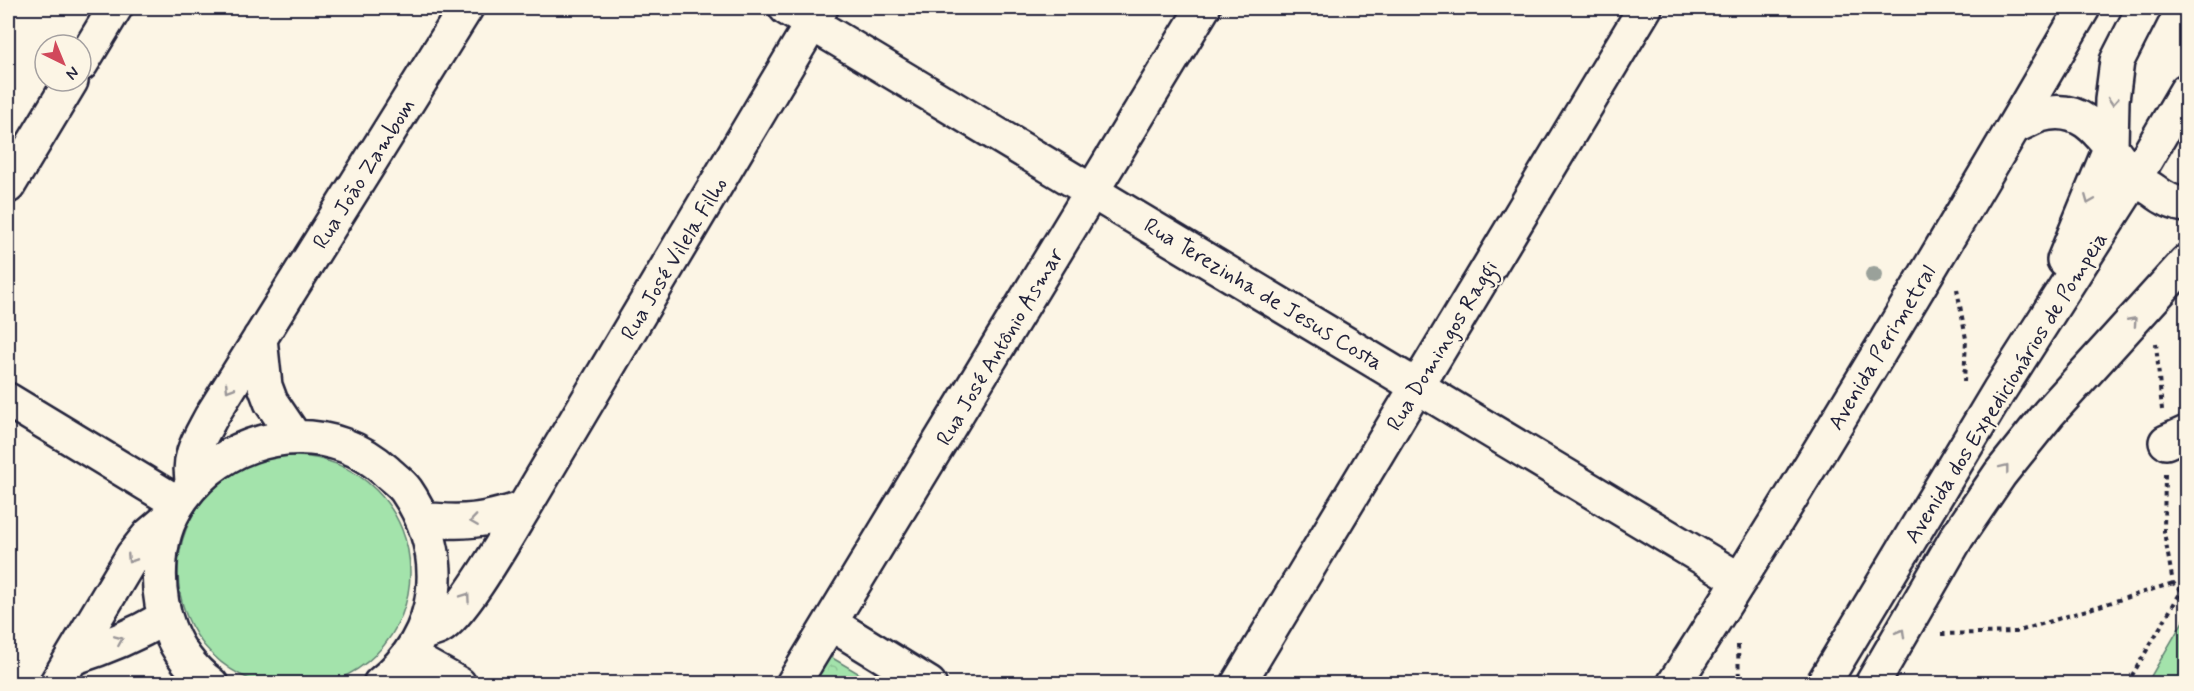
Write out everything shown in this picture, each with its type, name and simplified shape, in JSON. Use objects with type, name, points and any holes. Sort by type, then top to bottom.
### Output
[{"type":"main road","points":[[93,44],[115,8]]},
{"type":"main road","name":"Rua João Zambom","points":[[181,501],[196,446],[260,338],[466,8]]},
{"type":"main road","name":"Rua José Antônio Asmar","points":[[793,684],[1203,8]]},
{"type":"main road","name":"Rua Domingos Raggi","points":[[1238,684],[1545,170],[1645,8]]},
{"type":"main road","name":"Avenida Perimetral","points":[[1674,684],[1740,580],[2084,8]]},
{"type":"main road","points":[[2000,391],[2072,244],[2111,146],[2112,100],[2117,61],[2131,8]]},
{"type":"main road","points":[[2117,61],[2144,8]]},
{"type":"main road","name":"Rua Terezinha de Jesus Costa","points":[[807,13],[1094,190],[1740,580]]},
{"type":"main road","name":"Rua José Vilela Filho","points":[[402,665],[452,617],[524,508],[807,13]]},
{"type":"main road","name":"Avenida dos Expedicionários de Pompeia","points":[[1823,684],[2000,391],[2135,178],[2187,91]]},
{"type":"main road","points":[[8,186],[64,93]]},
{"type":"main road","points":[[2015,126],[2041,115],[2054,113],[2084,118],[2111,146],[2135,178],[2167,200],[2187,205]]},
{"type":"main road","name":"Avenida dos Expedicionários de Pompeia","points":[[1872,684],[1957,537],[2000,474],[2049,413],[2187,262]]},
{"type":"main road","points":[[260,338],[268,394],[280,417],[294,436]]},
{"type":"main road","points":[[8,400],[181,501]]},
{"type":"main road","points":[[64,671],[133,555],[222,458],[257,443],[294,436],[336,442],[374,459],[405,488],[422,519],[433,551],[435,579],[431,607],[402,665],[459,684]]},
{"type":"main road","points":[[181,501],[160,550],[158,585],[164,618],[179,650],[211,684]]},
{"type":"main road","points":[[422,519],[453,523],[474,522],[524,508]]},
{"type":"main road","points":[[64,671],[94,651],[164,618]]},
{"type":"main road","points":[[830,623],[929,684]]},
{"type":"path","points":[[1956,286],[1966,339],[1964,385]]},
{"type":"path","points":[[1941,634],[2016,632],[2173,583]]},
{"type":"path","points":[[2127,684],[2182,591]]},
{"type":"path","points":[[1738,639],[1739,684]]},
{"type":"green space","points":[[283,456],[305,456],[349,469],[368,482],[384,498],[397,517],[405,538],[410,572],[408,595],[397,627],[384,646],[368,662],[349,675],[328,683],[305,688],[283,688],[239,675],[220,662],[204,646],[191,627],[183,606],[178,583],[178,561],[191,517],[204,498],[220,482],[239,469],[260,461]]},
{"type":"green space","points":[[2186,616],[2186,683],[2147,683]]},
{"type":"green space","points":[[824,653],[875,683],[805,684]]}]
